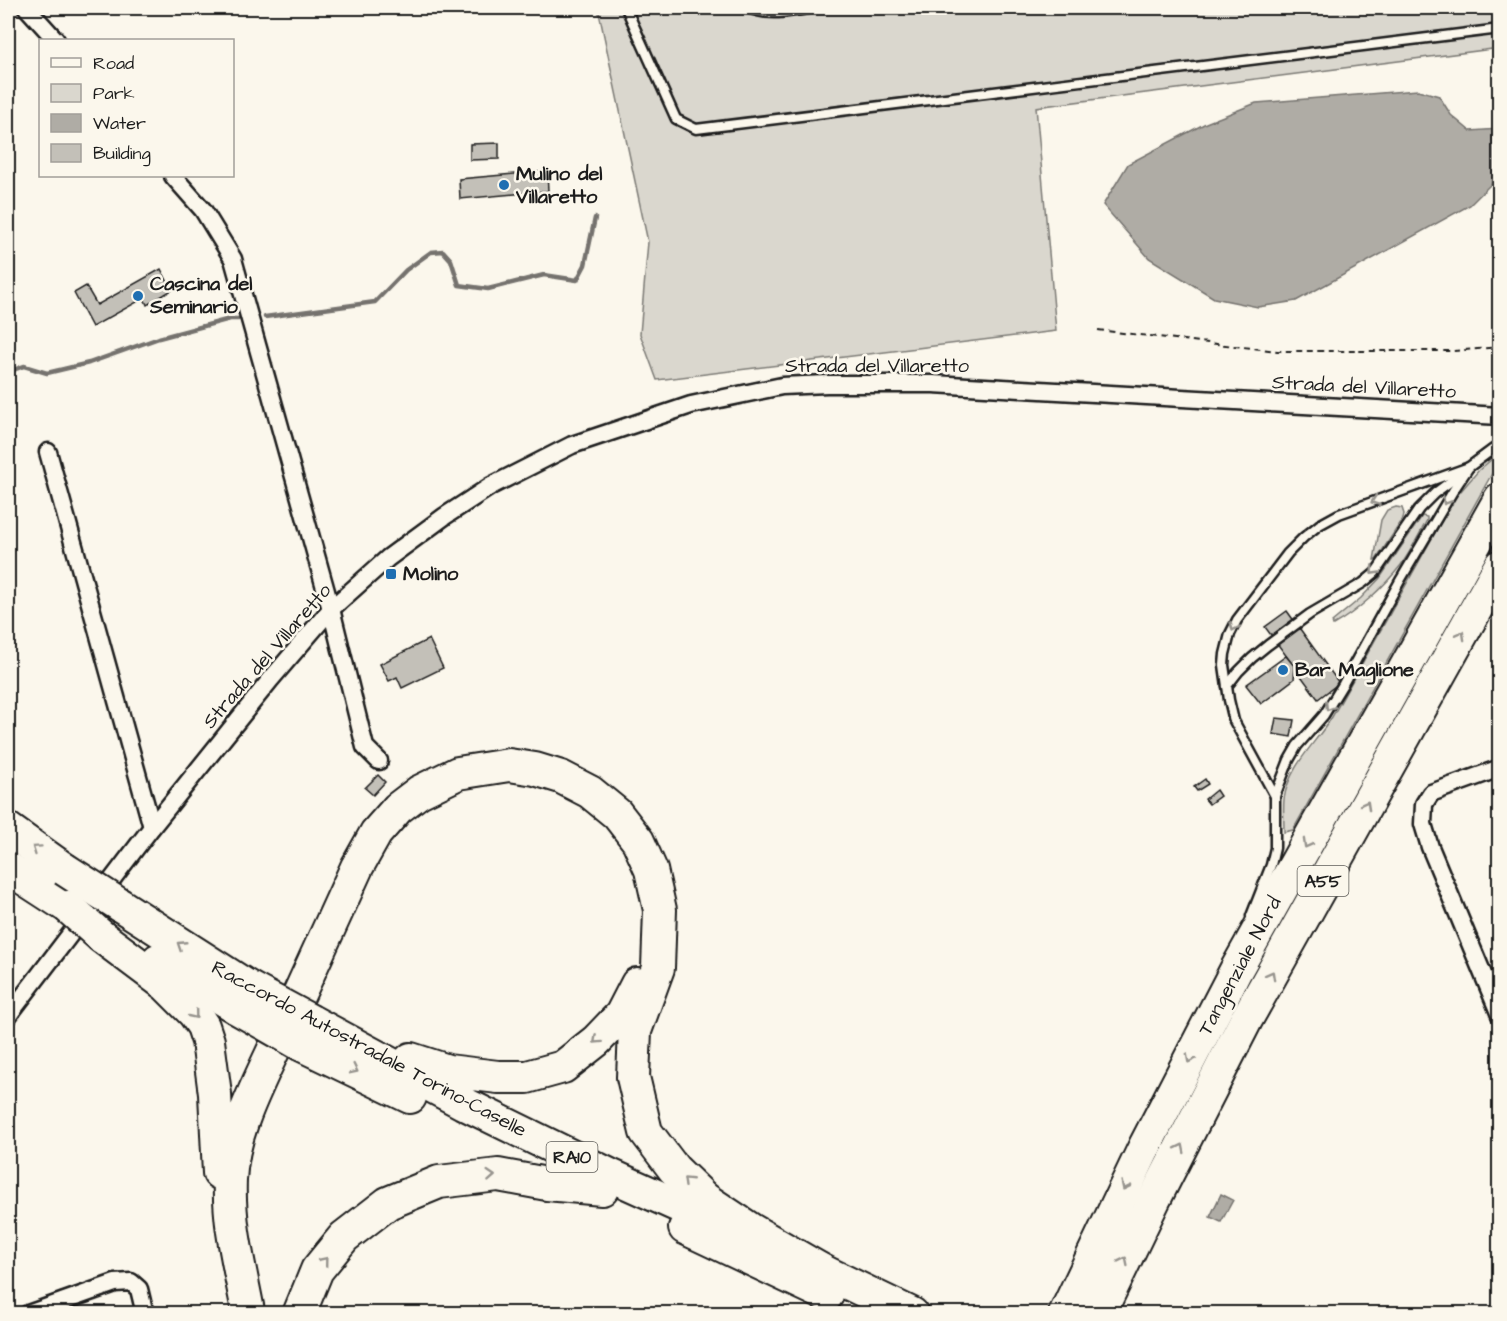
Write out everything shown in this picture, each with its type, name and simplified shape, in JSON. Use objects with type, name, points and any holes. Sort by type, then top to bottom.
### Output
[{"type":"highway","name":"Tangenziale Nord","points":[[1065,1314],[1146,1144],[1236,970],[1500,499]]},
{"type":"highway","name":"Tangenziale Nord","points":[[1099,1314],[1246,1020],[1500,566]]},
{"type":"highway","points":[[249,1312],[230,1209],[233,1157],[255,1091],[365,850],[386,820],[419,792],[458,772],[509,765],[535,769],[561,777],[590,792],[617,814],[638,841],[651,870],[660,910],[658,968],[635,1031],[633,1077],[646,1132],[674,1169],[705,1199],[750,1229],[823,1270]]},
{"type":"highway","name":"Raccordo Autostradale Torino-Caselle","points":[[8,829],[59,889]]},
{"type":"highway","name":"Raccordo Autostradale Torino-Caselle","points":[[8,868],[59,889],[152,956],[599,1170],[823,1270],[912,1314]]},
{"type":"highway","points":[[314,1032],[448,1071],[498,1077],[527,1077],[562,1067],[596,1041],[621,1015],[641,975],[649,952],[655,893]]},
{"type":"highway","points":[[109,924],[203,1026],[208,1041],[215,1094],[220,1224],[249,1312]]},
{"type":"highway","name":"Raccordo Autostradale Torino-Caselle","points":[[314,1032],[602,1189],[866,1314]]},
{"type":"highway","points":[[299,1314],[317,1270],[344,1237],[388,1203],[439,1182],[498,1175],[547,1184],[602,1189]]},
{"type":"street","points":[[27,8],[55,39]]},
{"type":"street","points":[[174,177],[203,210],[233,259],[331,609],[365,747],[379,760]]},
{"type":"street","name":"Strada del Villaretto","points":[[8,1016],[152,828],[271,679],[331,609],[388,558],[445,516],[492,486],[572,445],[691,405],[782,386],[827,384],[933,384],[1500,416]]},
{"type":"street","points":[[48,452],[152,828]]},
{"type":"street","points":[[1500,768],[1431,793],[1424,804],[1423,824],[1430,847],[1500,1015]]},
{"type":"street","points":[[28,1314],[115,1283],[131,1282],[139,1289],[145,1314]]},
{"type":"lane","points":[[626,8],[676,119],[696,129],[1500,29]]},
{"type":"lane","points":[[748,8],[784,14],[814,8]]},
{"type":"lane","points":[[1227,686],[1238,672],[1268,645],[1310,614],[1363,583],[1375,573],[1419,509],[1435,493],[1500,444]]},
{"type":"lane","points":[[1275,796],[1234,721],[1224,665],[1230,634],[1237,620],[1288,553],[1319,525],[1339,514],[1469,467]]},
{"type":"lane","points":[[1236,970],[1253,909],[1271,866],[1275,848],[1275,796],[1289,760],[1297,746],[1331,704],[1436,517],[1469,467]]},
{"type":"path","points":[[1098,330],[1276,351],[1453,351],[1500,348]]},
{"type":"green space","points":[[598,8],[1499,8],[1500,48],[1036,107],[1056,331],[657,380],[640,334],[648,242]]},
{"type":"green space","points":[[1497,455],[1499,461],[1293,830],[1284,832],[1284,799],[1291,776],[1332,717],[1454,499],[1479,470]]},
{"type":"green space","points":[[1402,508],[1403,519],[1374,560],[1381,520],[1387,510]]},
{"type":"green space","points":[[1422,516],[1427,517],[1427,520],[1401,565],[1361,606],[1333,625],[1332,622],[1361,598],[1380,578]]},
{"type":"water","points":[[1418,90],[1439,96],[1451,115],[1470,131],[1499,129],[1499,176],[1470,205],[1296,301],[1258,307],[1214,298],[1149,258],[1103,205],[1128,164],[1206,123],[1256,103]]},
{"type":"water","points":[[1221,1194],[1233,1200],[1221,1222],[1210,1217]]},
{"type":"building","points":[[499,143],[499,159],[470,160],[470,144]]},
{"type":"building","name":"Mulino del Villaretto","points":[[547,171],[548,191],[460,199],[459,179]]},
{"type":"building","name":"Cascina del Seminario","points":[[161,269],[172,290],[147,305],[144,298],[92,327],[74,293],[86,286],[97,305]]},
{"type":"building","points":[[1287,611],[1339,683],[1318,699],[1265,627]]},
{"type":"building","points":[[429,639],[443,668],[402,688],[397,677],[389,681],[380,664]]},
{"type":"building","points":[[1286,656],[1295,667],[1294,679],[1261,704],[1246,685]]},
{"type":"building","points":[[1276,718],[1294,720],[1291,737],[1273,734]]},
{"type":"building","points":[[378,775],[385,782],[373,795],[365,788]]},
{"type":"building","points":[[1205,779],[1208,784],[1197,791],[1194,787]]},
{"type":"building","points":[[1216,790],[1220,796],[1209,804],[1205,799]]},
{"type":"waterway","points":[[265,317],[375,302],[406,270],[431,252],[443,251],[451,260],[459,285],[488,289],[544,275],[577,280],[585,265],[595,218]]},
{"type":"waterway","points":[[8,372],[24,366],[47,373],[89,363],[159,338],[230,319],[238,319]]},
{"type":"place","name":"Mulino del Villaretto","points":[[504,185]]},
{"type":"place","name":"Cascina del Seminario","points":[[138,296]]},
{"type":"place","name":"Molino","points":[[391,574]]},
{"type":"place","name":"Bar Maglione","points":[[1283,670]]}]
